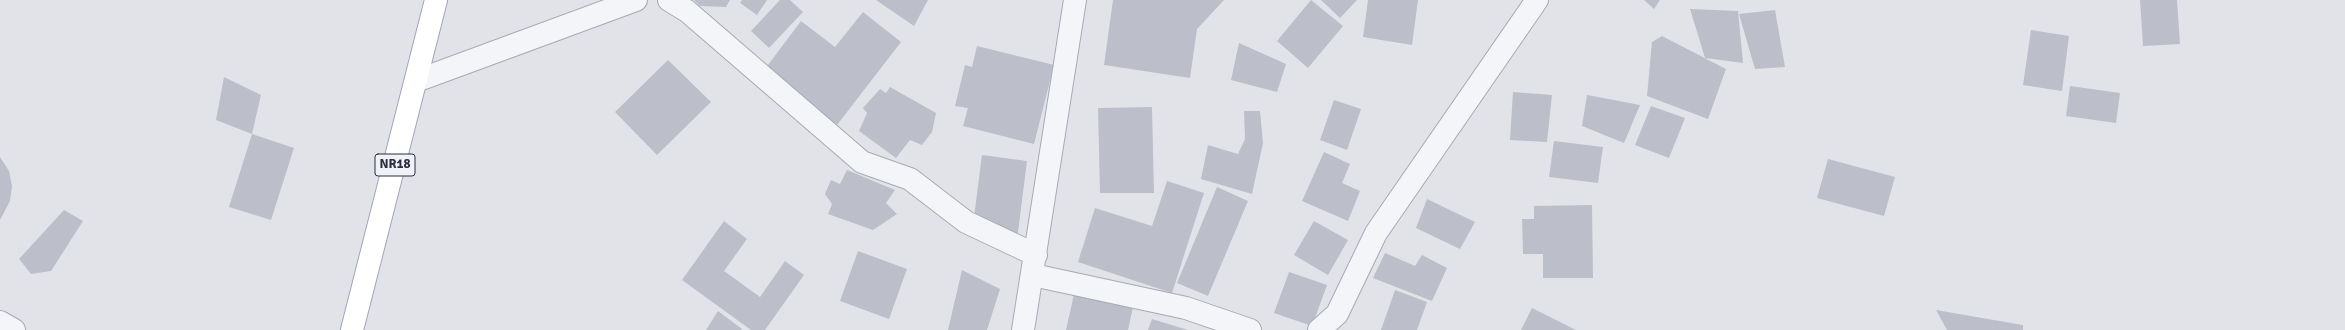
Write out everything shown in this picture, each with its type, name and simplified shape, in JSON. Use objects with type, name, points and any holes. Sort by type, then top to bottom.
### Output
[{"type":"main road","name":"NR18","points":[[352,330],[436,0]]},
{"type":"street","points":[[416,81],[636,0]]},
{"type":"street","points":[[669,0],[687,11],[862,162],[910,179],[966,222],[1034,265],[1186,308],[1250,330]]},
{"type":"street","points":[[1023,330],[1075,0]]},
{"type":"street","points":[[1319,330],[1336,314],[1376,233],[1537,0]]},
{"type":"street","points":[[0,322],[14,330]]},
{"type":"building","points":[[694,0],[730,0],[726,7],[700,6]]},
{"type":"building","points":[[742,0],[767,0],[757,15],[740,3]]},
{"type":"building","points":[[780,0],[790,0],[803,12],[769,48],[751,31]]},
{"type":"building","points":[[876,0],[928,0],[914,26]]},
{"type":"building","points":[[1113,0],[1224,0],[1197,29],[1190,78],[1104,65]]},
{"type":"building","points":[[1311,0],[1343,26],[1308,68],[1277,41]]},
{"type":"building","points":[[1321,0],[1357,0],[1340,18]]},
{"type":"building","points":[[1368,0],[1418,0],[1412,45],[1363,37]]},
{"type":"building","points":[[1644,0],[1660,0],[1654,9]]},
{"type":"building","points":[[2140,0],[2177,0],[2180,44],[2143,46]]},
{"type":"building","points":[[1690,9],[1738,11],[1743,63],[1705,58]]},
{"type":"building","points":[[1775,10],[1785,67],[1755,69],[1739,14]]},
{"type":"building","points":[[863,12],[901,42],[837,125],[765,69],[801,21],[835,47]]},
{"type":"building","points":[[2031,30],[2069,36],[2062,91],[2023,85]]},
{"type":"building","points":[[1662,36],[1726,69],[1708,119],[1647,96],[1652,42]]},
{"type":"building","points":[[1239,43],[1286,64],[1277,92],[1231,80]]},
{"type":"building","points":[[977,46],[1054,65],[1034,144],[963,126],[968,108],[955,106],[965,65],[972,67]]},
{"type":"building","points":[[668,60],[711,102],[657,155],[615,112]]},
{"type":"building","points":[[224,77],[261,95],[252,134],[216,120]]},
{"type":"building","points":[[2070,86],[2120,93],[2116,123],[2066,116]]},
{"type":"building","points":[[890,87],[936,113],[932,132],[922,145],[910,140],[896,158],[859,131],[867,113],[863,108],[880,89],[886,93]]},
{"type":"building","points":[[1513,92],[1552,95],[1547,142],[1510,140]]},
{"type":"building","points":[[1587,95],[1640,105],[1624,143],[1582,126]]},
{"type":"building","points":[[1334,100],[1361,109],[1347,150],[1320,140]]},
{"type":"building","points":[[1651,106],[1685,118],[1669,158],[1635,145]]},
{"type":"building","points":[[1152,107],[1154,193],[1100,193],[1098,108]]},
{"type":"building","points":[[1244,111],[1260,111],[1263,143],[1252,194],[1201,179],[1208,145],[1238,154],[1245,139]]},
{"type":"building","points":[[252,134],[294,148],[271,220],[229,207]]},
{"type":"building","points":[[1554,141],[1603,147],[1598,183],[1549,177]]},
{"type":"building","points":[[1324,152],[1350,164],[1342,183],[1360,191],[1348,221],[1302,201]]},
{"type":"building","points":[[982,155],[1027,161],[1017,240],[974,217]]},
{"type":"building","points":[[0,157],[9,171],[12,186],[10,201],[0,220]]},
{"type":"building","points":[[1828,159],[1895,177],[1884,216],[1817,198]]},
{"type":"building","points":[[847,170],[895,190],[886,203],[897,214],[873,230],[828,214],[832,204],[825,194],[831,180],[840,184]]},
{"type":"building","points":[[1167,181],[1204,193],[1172,293],[1078,262],[1095,208],[1152,226]]},
{"type":"building","points":[[1217,187],[1248,201],[1208,296],[1177,283]]},
{"type":"building","points":[[1427,199],[1475,222],[1460,249],[1416,228]]},
{"type":"building","points":[[1592,205],[1593,278],[1543,278],[1543,254],[1523,254],[1522,219],[1534,219],[1534,206]]},
{"type":"building","points":[[64,210],[83,221],[51,271],[31,274],[19,259]]},
{"type":"building","points":[[724,221],[747,239],[724,271],[760,297],[785,261],[804,275],[765,330],[751,330],[682,280]]},
{"type":"building","points":[[1314,221],[1348,240],[1328,275],[1294,255]]},
{"type":"building","points":[[858,251],[907,269],[889,319],[840,301]]},
{"type":"building","points":[[1385,253],[1415,266],[1422,255],[1447,268],[1432,301],[1373,278]]},
{"type":"building","points":[[962,270],[1000,289],[987,330],[948,330]]},
{"type":"building","points":[[1289,272],[1327,285],[1312,326],[1274,313]]},
{"type":"building","points":[[1395,290],[1427,302],[1417,330],[1381,330]]},
{"type":"building","points":[[1074,294],[1133,307],[1128,330],[1066,330]]},
{"type":"building","points":[[1532,308],[1576,330],[1521,330]]},
{"type":"building","points":[[1936,310],[2023,325],[2023,330],[1947,330]]},
{"type":"building","points":[[718,311],[742,329],[706,330]]},
{"type":"building","points":[[1152,319],[1188,330],[1148,330]]}]
